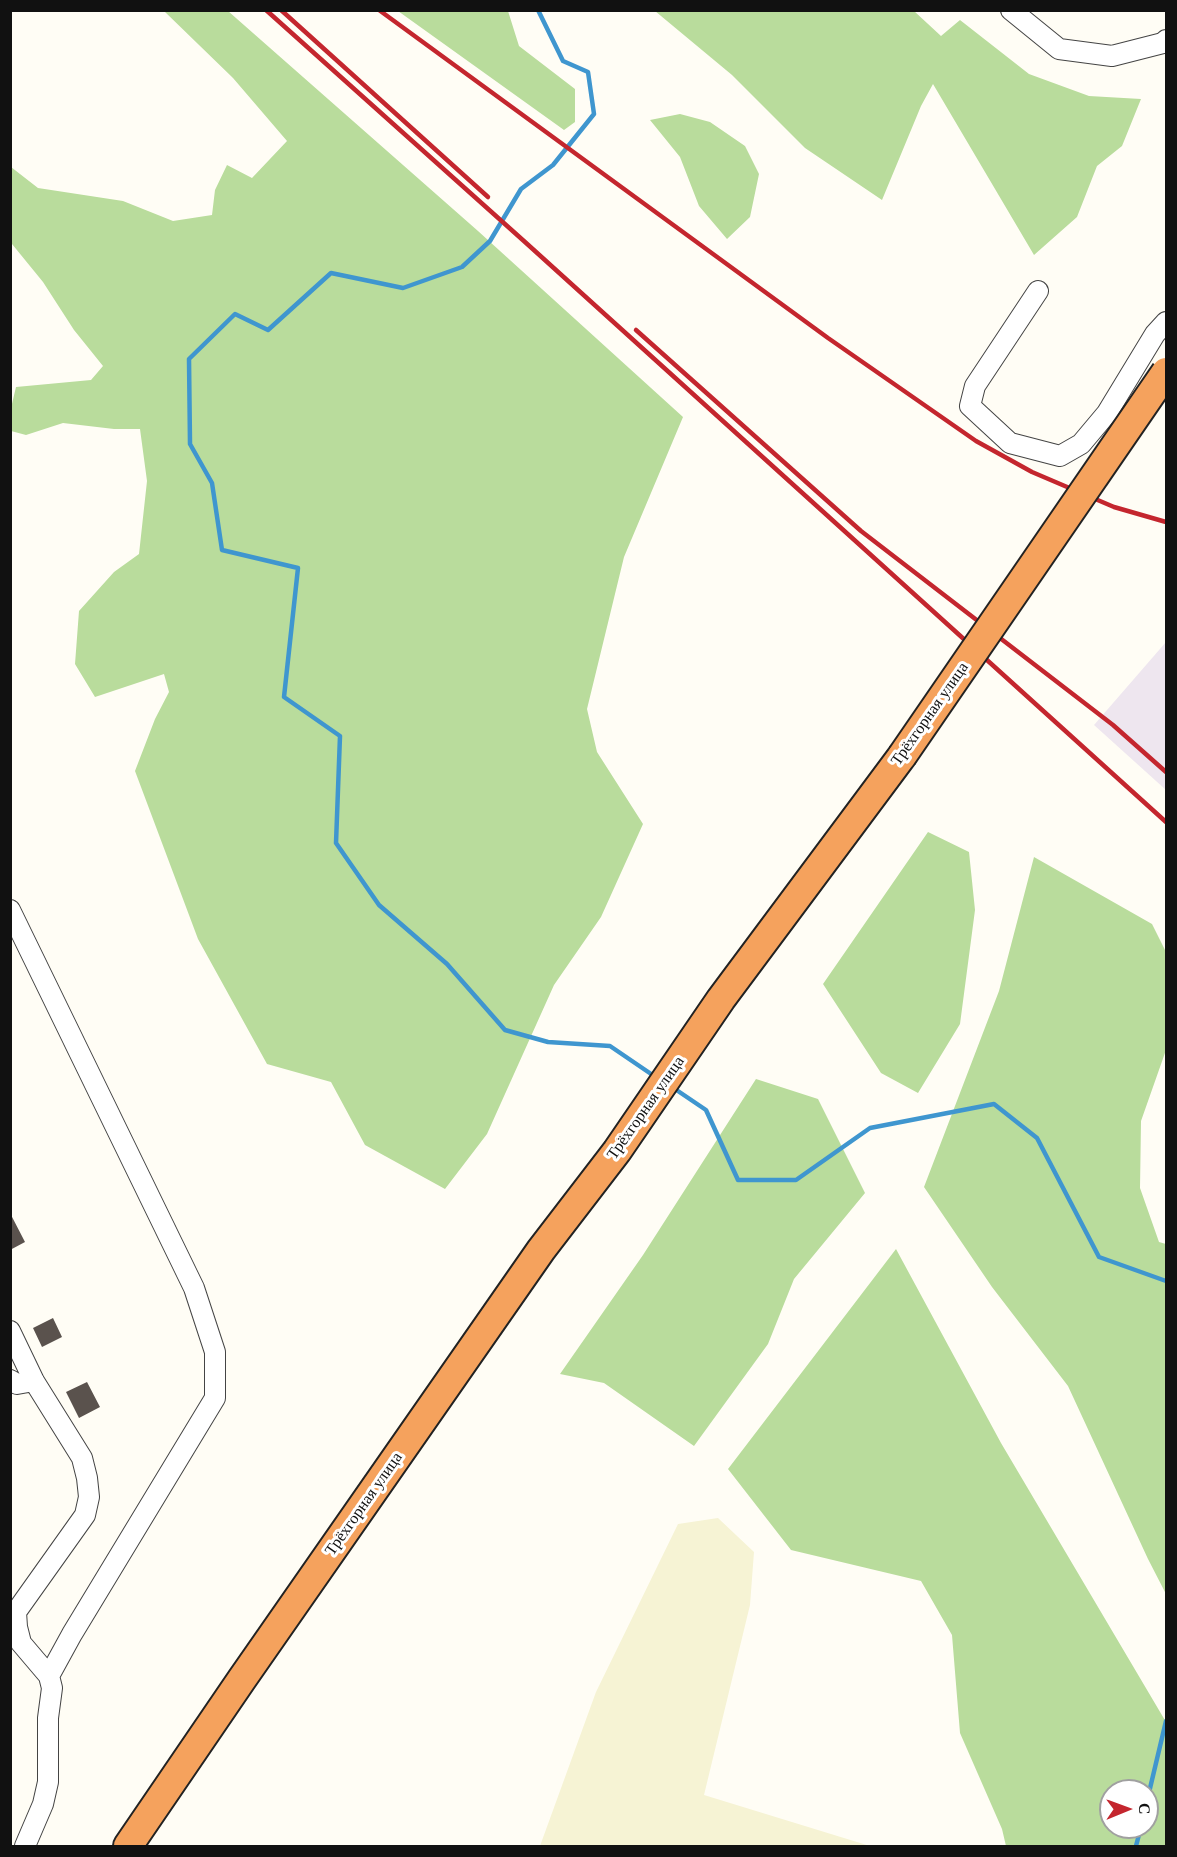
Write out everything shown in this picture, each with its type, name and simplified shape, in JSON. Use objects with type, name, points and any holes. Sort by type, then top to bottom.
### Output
[{"type":"highway","name":"Трёхгорная улица","points":[[128,1846],[541,1250],[617,1151],[721,999],[902,756],[1167,372]]},
{"type":"street","points":[[1011,10],[1059,49],[1112,57],[1167,40]]},
{"type":"street","points":[[1038,291],[975,386],[970,406],[1010,443],[1060,456],[1081,444],[1107,413],[1155,334],[1167,322]]},
{"type":"street","points":[[10,910],[194,1288],[215,1352],[215,1398],[49,1676]]},
{"type":"street","points":[[10,1330],[34,1381],[81,1458],[87,1478],[89,1497],[85,1515],[16,1612],[21,1643],[49,1676],[52,1688],[48,1718],[48,1782],[43,1804],[25,1846]]},
{"type":"street","points":[[10,1380],[17,1384],[34,1381]]},
{"type":"shaded area","points":[[1166,642],[1166,790],[1094,725]]},
{"type":"shaded area","points":[[718,1518],[754,1552],[750,1605],[704,1795],[870,1846],[540,1846],[596,1692],[678,1524]]},
{"type":"green space","points":[[164,11],[228,11],[478,231],[683,417],[624,557],[587,709],[597,752],[643,824],[601,917],[554,985],[487,1134],[445,1189],[365,1145],[331,1082],[267,1064],[198,939],[135,771],[155,719],[169,692],[164,674],[95,697],[75,664],[79,611],[114,572],[139,554],[147,481],[140,429],[114,429],[63,423],[26,435],[11,431],[11,408],[16,387],[91,380],[103,366],[74,330],[43,282],[12,244],[11,167],[38,188],[123,201],[173,221],[212,215],[215,190],[227,165],[252,178],[287,141],[233,78]]},
{"type":"green space","points":[[398,11],[508,11],[519,46],[575,89],[575,122],[564,130]]},
{"type":"green space","points":[[655,11],[914,11],[941,36],[960,20],[1029,74],[1089,96],[1141,99],[1122,146],[1097,166],[1077,217],[1034,255],[933,84],[921,106],[882,200],[805,148],[732,75]]},
{"type":"green space","points":[[680,114],[710,122],[745,146],[759,174],[750,217],[727,239],[699,206],[680,157],[650,120]]},
{"type":"green space","points":[[928,832],[969,852],[975,910],[960,1024],[918,1093],[881,1073],[823,984]]},
{"type":"green space","points":[[1034,857],[1152,924],[1166,952],[1166,1050],[1141,1121],[1140,1188],[1159,1242],[1166,1244],[1166,1594],[1068,1386],[992,1287],[924,1187],[999,991]]},
{"type":"green space","points":[[756,1079],[818,1099],[865,1193],[794,1279],[768,1344],[694,1446],[604,1383],[560,1374],[643,1255]]},
{"type":"green space","points":[[896,1249],[1001,1443],[1166,1722],[1166,1846],[1006,1846],[1002,1829],[960,1733],[952,1635],[921,1581],[791,1550],[728,1469]]},
{"type":"building","points":[[10,1213],[25,1242],[10,1250]]},
{"type":"building","points":[[53,1318],[62,1337],[42,1347],[33,1328]]},
{"type":"building","points":[[87,1382],[100,1407],[79,1418],[66,1392]]},
{"type":"waterway","points":[[538,10],[563,61],[588,72],[594,114],[553,165],[521,189],[490,241],[462,267],[403,288],[331,273],[268,330],[235,314],[189,359],[190,444],[212,483],[222,550],[298,568],[284,697],[340,736],[336,843],[379,905],[447,964],[505,1030],[548,1042],[610,1046],[657,1078]]},
{"type":"waterway","points":[[672,1087],[706,1110],[738,1180],[796,1180],[870,1128],[994,1104],[1037,1138],[1099,1257],[1166,1281]]},
{"type":"waterway","points":[[1152,1779],[1166,1721]]},
{"type":"waterway","points":[[1136,1846],[1138,1839]]},
{"type":"railway","points":[[266,10],[1166,822]]},
{"type":"railway","points":[[281,10],[488,197]]},
{"type":"railway","points":[[379,10],[828,338],[976,441],[1032,472],[1114,507],[1166,522]]},
{"type":"railway","points":[[636,330],[861,531],[1113,725],[1166,772]]}]
